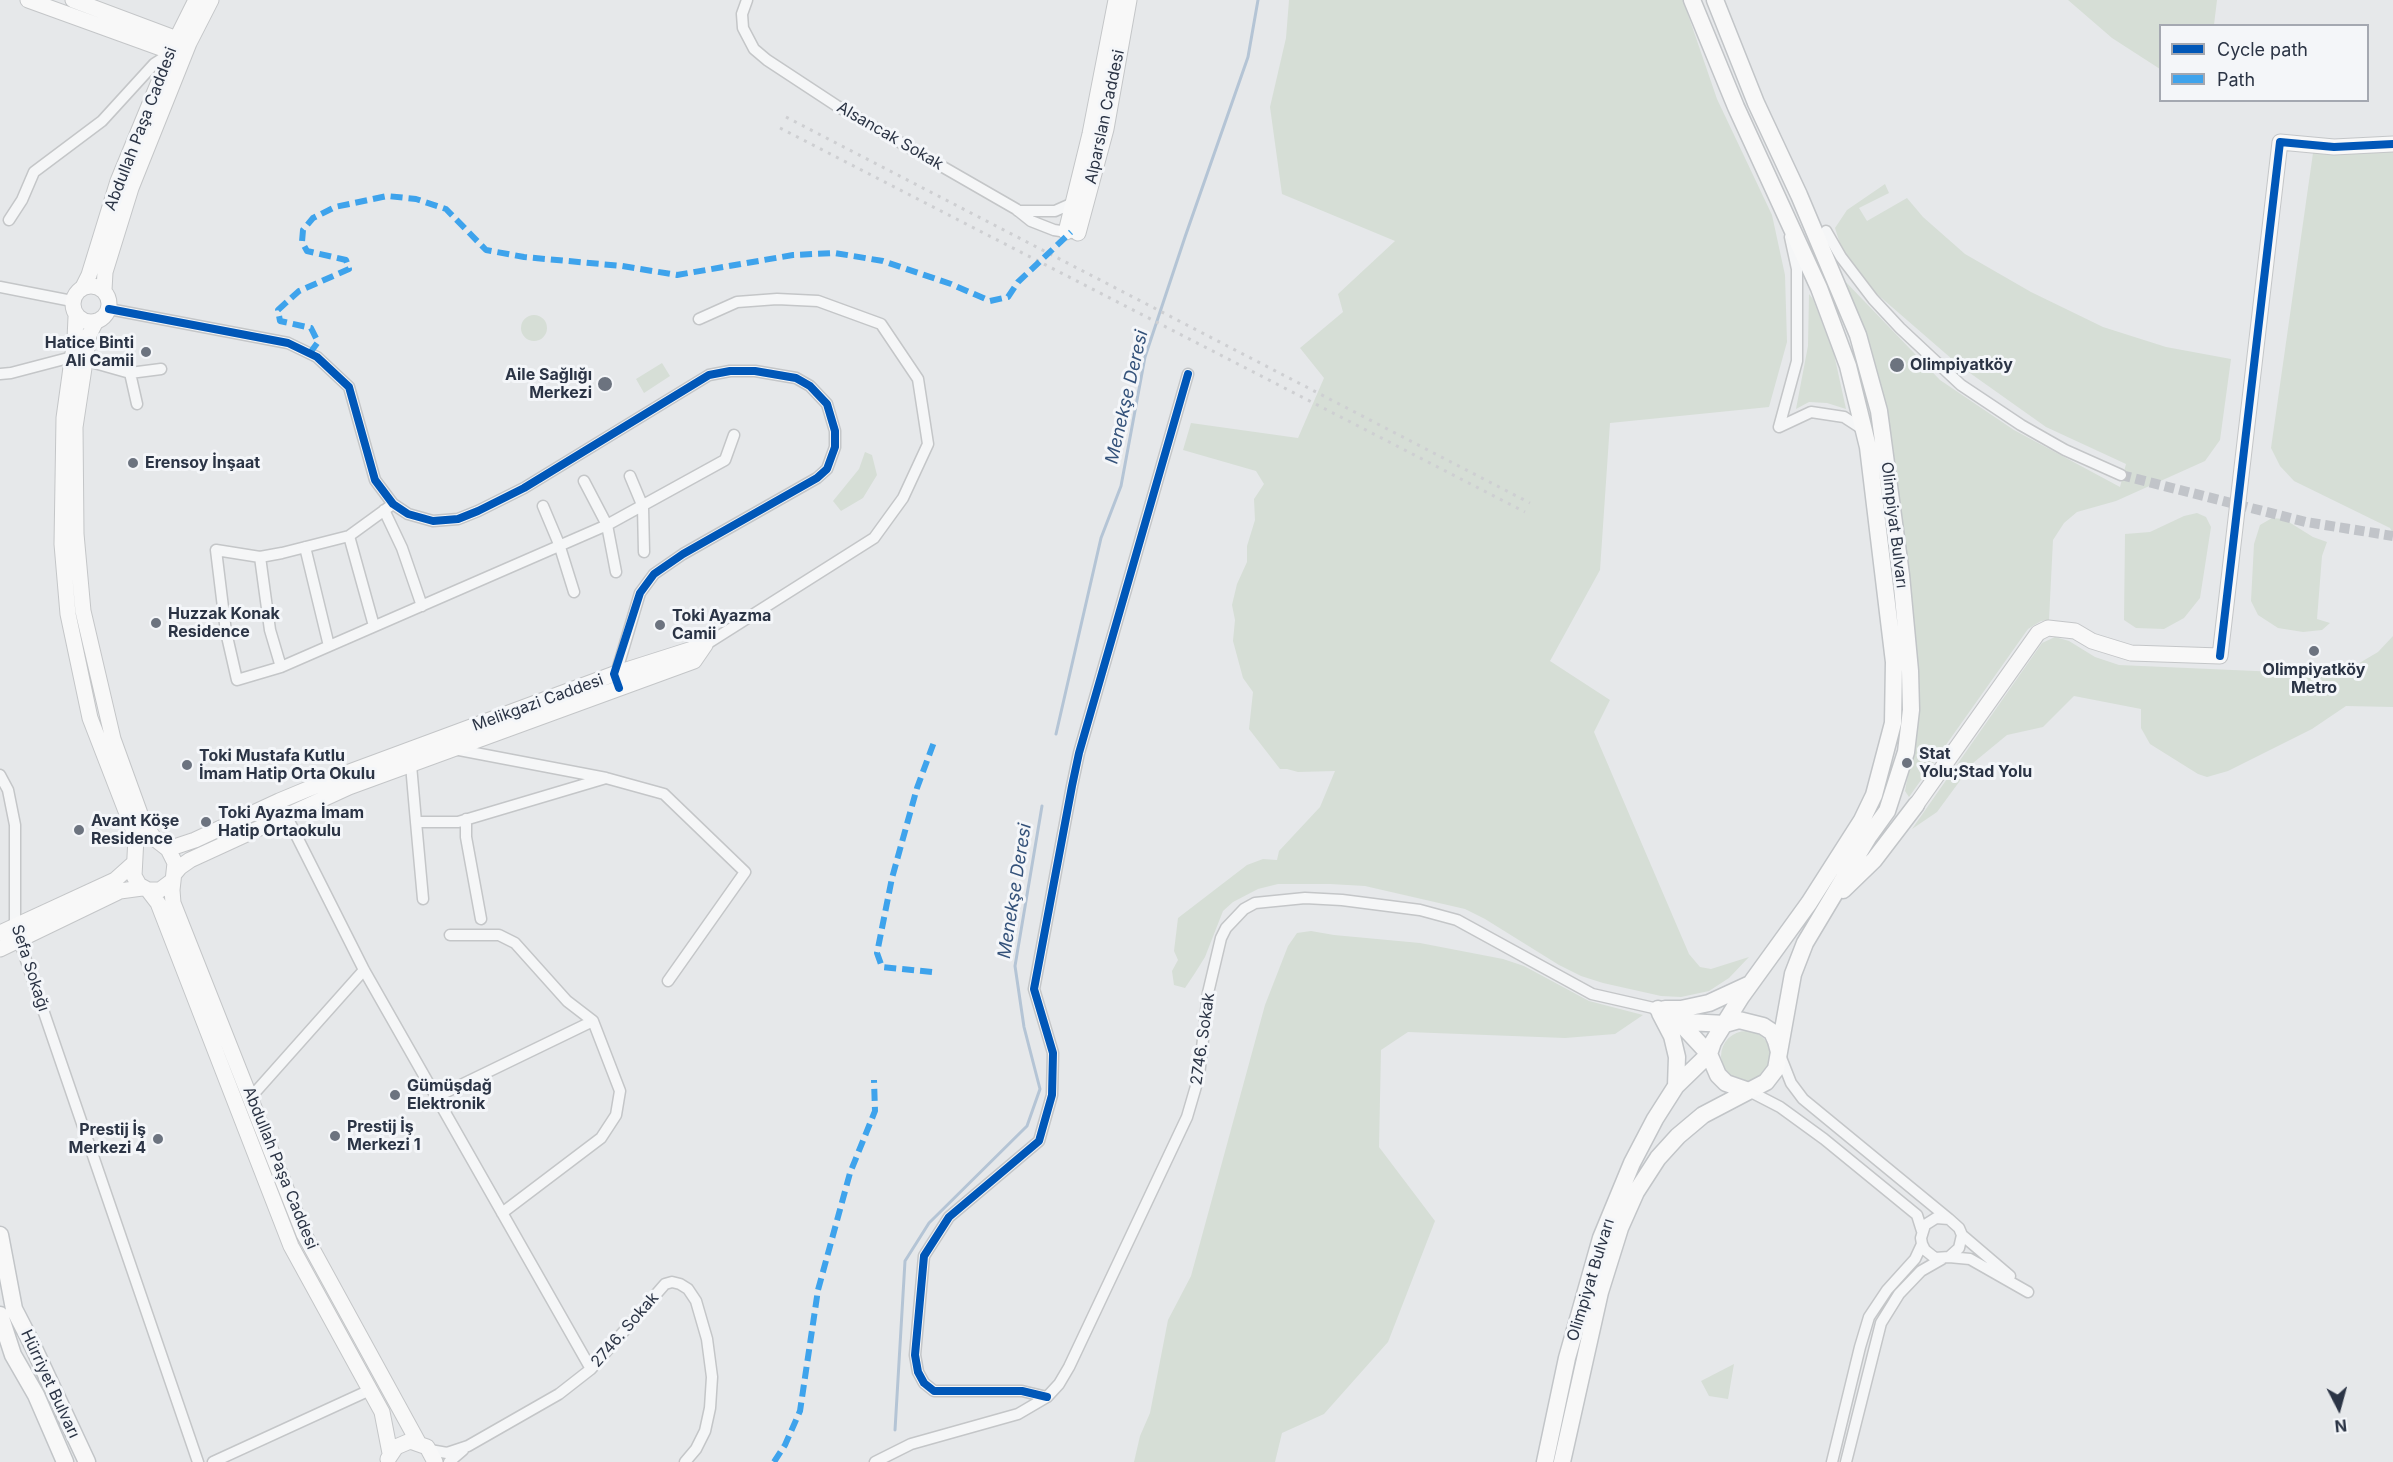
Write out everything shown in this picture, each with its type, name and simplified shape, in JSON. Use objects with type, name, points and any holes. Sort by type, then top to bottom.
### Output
[{"type":"main road","points":[[28,0],[180,47]]},
{"type":"main road","points":[[73,0],[180,47]]},
{"type":"main road","points":[[180,47],[196,0]]},
{"type":"main road","points":[[180,47],[211,0]]},
{"type":"main road","name":"Alparslan Caddesi","points":[[1072,232],[1073,203],[1090,134],[1116,0]]},
{"type":"main road","name":"Alparslan Caddesi","points":[[1072,232],[1106,129],[1129,0]]},
{"type":"main road","name":"Olimpiyat Bulvarı","points":[[1692,0],[1736,107],[1819,288],[1844,355],[1865,431],[1894,662],[1893,723],[1874,795],[1844,849],[1809,903],[1749,984],[1725,1024]]},
{"type":"main road","name":"Olimpiyat Bulvarı","points":[[1715,0],[1756,103],[1799,195],[1858,335],[1879,411],[1901,576],[1911,700],[1906,752],[1887,811],[1869,836],[1805,943],[1793,974],[1779,1052]]},
{"type":"main road","name":"Abdullah Paşa Caddesi","points":[[83,287],[89,275],[118,181],[180,47]]},
{"type":"main road","name":"Abdullah Paşa Caddesi","points":[[104,290],[105,272],[131,188],[180,47]]},
{"type":"main road","points":[[1828,905],[1874,860],[1916,805],[2038,633],[2048,628],[2075,631],[2092,641],[2131,653],[2220,656],[2280,142],[2334,147],[2393,144]]},
{"type":"main road","points":[[93,286],[104,290],[108,298],[109,309],[105,315],[96,321],[84,321],[76,317],[72,301],[76,293],[83,287],[93,286]]},
{"type":"main road","name":"Abdullah Paşa Caddesi","points":[[76,317],[78,358],[75,427],[76,534],[83,611],[113,739],[143,822],[176,863],[173,903],[304,1234],[428,1451]]},
{"type":"main road","name":"Abdullah Paşa Caddesi","points":[[96,321],[78,358],[64,418],[62,544],[68,614],[90,718],[136,837],[134,876],[158,903],[291,1246],[382,1412],[389,1458]]},
{"type":"main road","name":"Melikgazi Caddesi","points":[[165,848],[195,840],[344,774],[451,743],[616,681],[694,661],[705,645]]},
{"type":"main road","name":"Melikgazi Caddesi","points":[[174,877],[180,867],[190,860],[286,815],[411,765],[451,743]]},
{"type":"main road","points":[[1892,796],[1896,803],[1906,807],[1916,805]]},
{"type":"main road","points":[[1844,849],[1869,836],[1916,805]]},
{"type":"main road","points":[[0,949],[17,934],[115,880],[145,848],[165,848]]},
{"type":"main road","points":[[0,933],[17,934],[120,891],[160,890],[174,877]]},
{"type":"main road","points":[[1658,1009],[1694,1008],[1723,998],[1749,984]]},
{"type":"main road","points":[[1658,1009],[1688,1022],[1725,1024],[1739,1020],[1763,1026],[1772,1032],[1779,1052],[1776,1069],[1766,1082],[1749,1091],[1726,1083],[1718,1075],[1709,1054],[1684,1028],[1658,1009]]},
{"type":"main road","points":[[1658,1009],[1672,1036],[1677,1057],[1676,1086]]},
{"type":"main road","points":[[1709,1054],[1713,1042],[1725,1024]]},
{"type":"main road","name":"Olimpiyat Bulvarı","points":[[1545,1462],[1567,1358],[1600,1238],[1632,1163],[1676,1086],[1709,1054]]},
{"type":"main road","name":"Olimpiyat Bulvarı","points":[[1562,1462],[1600,1292],[1620,1228],[1636,1192],[1658,1158],[1678,1136],[1703,1115],[1749,1091]]},
{"type":"main road","name":"Hürriyet Bulvarı","points":[[0,1235],[5,1298],[14,1309],[31,1342],[87,1462]]},
{"type":"main road","name":"Hürriyet Bulvarı","points":[[0,1315],[13,1355],[36,1395],[65,1462]]},
{"type":"main road","points":[[0,1344],[13,1355]]},
{"type":"main road","points":[[389,1458],[402,1443],[428,1451]]},
{"type":"street","name":"Alsancak Sokak","points":[[747,0],[741,21],[750,43],[760,55],[837,106],[1018,211],[1031,221],[1054,230],[1072,232]]},
{"type":"street","points":[[9,220],[22,200],[34,172],[102,121],[154,64],[180,47]]},
{"type":"street","points":[[1018,211],[1055,211],[1073,203]]},
{"type":"street","points":[[1782,204],[1797,269],[1798,317],[1797,361],[1779,427],[1811,412],[1844,417],[1865,431]]},
{"type":"street","points":[[1826,231],[1841,257],[1873,299],[1900,328],[1961,385],[2021,425],[2065,450],[2121,475]]},
{"type":"street","points":[[0,287],[72,301]]},
{"type":"street","points":[[699,319],[737,302],[777,299],[818,301],[881,324],[918,379],[928,444],[903,498],[874,538],[705,645]]},
{"type":"street","points":[[109,309],[288,343],[317,357],[349,387],[375,480],[389,507],[422,606]]},
{"type":"street","points":[[0,374],[78,358],[130,373],[161,369]]},
{"type":"street","points":[[389,507],[434,521],[458,519],[478,511],[524,488],[689,385],[719,372],[755,371],[779,374],[796,378],[810,386],[827,404],[835,431],[835,447],[826,469],[817,478],[684,554],[654,574],[640,593],[616,681]]},
{"type":"street","points":[[130,373],[137,404]]},
{"type":"street","points":[[1047,1397],[1022,1391],[934,1391],[924,1383],[918,1372],[915,1355],[924,1256],[948,1216],[1039,1141],[1052,1095],[1053,1053],[1034,988],[1072,786],[1079,753],[1188,374]]},
{"type":"street","points":[[389,507],[349,536],[305,547],[260,557],[216,550],[226,632],[237,680],[281,667],[607,525],[725,460],[734,435]]},
{"type":"street","points":[[630,476],[643,507],[644,552]]},
{"type":"street","points":[[584,481],[607,525],[616,572]]},
{"type":"street","points":[[543,506],[559,544],[574,592]]},
{"type":"street","points":[[349,536],[374,626]]},
{"type":"street","points":[[305,547],[329,646]]},
{"type":"street","points":[[260,557],[270,630],[281,667]]},
{"type":"street","points":[[451,743],[606,778],[664,794],[745,872],[668,981]]},
{"type":"street","points":[[411,765],[423,899]]},
{"type":"street","name":"Sefa Sokağı","points":[[0,775],[8,790],[15,825],[17,934],[198,1462]]},
{"type":"street","points":[[416,822],[458,822],[606,778]]},
{"type":"street","points":[[286,815],[364,970],[591,1369]]},
{"type":"street","points":[[466,819],[466,837],[482,919]]},
{"type":"street","name":"2746. Sokak","points":[[874,1462],[911,1444],[1018,1414],[1047,1397],[1059,1384],[1187,1117],[1199,1076],[1209,993],[1221,938],[1226,928],[1244,909],[1256,903],[1305,898],[1353,901],[1420,910],[1458,920],[1592,994],[1658,1009]]},
{"type":"street","points":[[450,935],[499,935],[515,943],[567,1001],[593,1021],[620,1091],[616,1115],[601,1138],[502,1213]]},
{"type":"street","points":[[251,1097],[364,970]]},
{"type":"street","points":[[436,1097],[593,1021]]},
{"type":"street","points":[[1779,1052],[1791,1083],[1803,1099],[1949,1219],[1959,1228],[1962,1235],[2028,1292],[1970,1259],[1929,1255],[1922,1244]]},
{"type":"street","points":[[1749,1091],[1780,1107],[1834,1147],[1917,1215],[1922,1231],[1922,1244],[1915,1259],[1887,1290],[1869,1317],[1832,1462]]},
{"type":"street","points":[[1922,1231],[1925,1225],[1936,1218],[1949,1219]]},
{"type":"street","points":[[1846,1462],[1881,1323],[1899,1294],[1921,1271],[1959,1248],[1962,1235]]},
{"type":"street","name":"2746. Sokak","points":[[468,1446],[559,1394],[591,1369],[665,1284],[680,1284],[688,1289],[696,1301],[703,1320],[712,1377],[710,1408],[705,1431],[696,1449],[685,1462]]},
{"type":"street","points":[[213,1462],[370,1390]]},
{"type":"street","points":[[428,1451],[447,1453],[468,1446]]},
{"type":"street","points":[[449,1462],[468,1446]]},
{"type":"shaded area","points":[[1289,0],[1683,0],[1717,99],[1772,215],[1785,275],[1787,342],[1769,407],[1610,423],[1600,570],[1550,661],[1610,700],[1594,732],[1689,954],[1700,967],[1711,969],[1749,957],[1729,978],[1709,991],[1681,997],[1661,996],[1603,983],[1581,976],[1559,965],[1465,909],[1365,886],[1330,884],[1278,884],[1258,889],[1233,902],[1223,911],[1205,957],[1185,988],[1174,985],[1172,971],[1178,960],[1174,951],[1178,918],[1247,865],[1263,859],[1277,860],[1279,851],[1320,807],[1335,771],[1298,772],[1280,769],[1249,729],[1253,692],[1243,678],[1233,641],[1235,620],[1232,605],[1237,584],[1247,562],[1247,546],[1255,520],[1254,499],[1264,484],[1256,471],[1183,450],[1191,423],[1298,438],[1324,378],[1300,348],[1343,312],[1338,294],[1395,241],[1282,194],[1270,107],[1286,38]]},
{"type":"shaded area","points":[[2068,0],[2217,0],[2214,24],[2159,24],[2159,68],[2112,38]]},
{"type":"shaded area","points":[[2393,149],[2393,533],[2390,528],[2294,481],[2280,466],[2271,448],[2313,153]]},
{"type":"shaded area","points":[[1885,184],[1889,193],[1859,208],[1867,221],[1907,198],[1923,217],[1965,254],[2031,292],[2103,327],[2166,347],[2231,359],[2220,440],[2205,461],[2116,501],[2077,512],[2064,523],[2053,540],[2049,620],[2041,621],[2028,629],[1909,797],[1905,791],[1919,714],[1919,678],[1908,561],[1889,433],[1841,277],[1940,380],[2014,430],[2120,487],[2126,464],[2046,427],[1960,366],[1870,288],[1841,247],[1835,228],[1847,210]]},
{"type":"shaded area","points":[[1809,294],[1834,354],[1846,409],[1827,403],[1809,402],[1796,409],[1808,346]]},
{"type":"shaded area","points":[[534,315],[543,319],[547,328],[543,337],[534,341],[525,337],[521,328],[525,319]]},
{"type":"shaded area","points":[[662,363],[670,376],[644,393],[636,379]]},
{"type":"shaded area","points":[[865,452],[872,455],[877,475],[863,498],[841,511],[833,501],[859,469]]},
{"type":"shaded area","points":[[2197,513],[2206,517],[2211,527],[2200,598],[2184,618],[2164,629],[2136,628],[2124,620],[2125,534],[2150,532],[2184,516]]},
{"type":"shaded area","points":[[2272,518],[2284,519],[2313,537],[2327,542],[2322,556],[2317,619],[2330,623],[2322,630],[2303,632],[2278,628],[2258,615],[2251,601],[2254,544],[2260,525]]},
{"type":"shaded area","points":[[2393,636],[2393,707],[2346,706],[2312,729],[2228,771],[2207,777],[2198,774],[2150,744],[2141,728],[2141,709],[2074,696],[2043,727],[2007,735],[1973,763],[1937,812],[1912,829],[2042,643],[2055,637],[2069,641],[2095,657],[2119,665],[2301,673],[2330,672],[2356,665],[2378,652]]},
{"type":"shaded area","points":[[1311,931],[1420,943],[1503,959],[1524,966],[1589,1001],[1643,1015],[1615,1034],[1565,1038],[1408,1032],[1381,1050],[1379,1147],[1435,1221],[1388,1342],[1324,1414],[1282,1433],[1275,1462],[1134,1462],[1140,1436],[1150,1413],[1168,1320],[1191,1276],[1265,1005],[1288,946],[1297,933]]},
{"type":"shaded area","points":[[1741,1031],[1751,1031],[1764,1038],[1771,1051],[1771,1061],[1764,1074],[1751,1081],[1741,1081],[1732,1077],[1725,1070],[1721,1061],[1721,1051],[1725,1042],[1732,1035]]},
{"type":"shaded area","points":[[1734,1364],[1728,1399],[1709,1396],[1701,1381]]},
{"type":"waterway","name":"Menekşe Deresi","points":[[1056,734],[1101,538],[1121,486],[1145,357],[1248,57],[1258,0]]},
{"type":"waterway","name":"Menekşe Deresi","points":[[895,1430],[905,1261],[929,1223],[1027,1126],[1040,1089],[1024,1027],[1015,966],[1042,806]]},
{"type":"tunnel","points":[[2121,475],[2306,522],[2393,536]]},
{"type":"railway","points":[[786,117],[1530,503]]},
{"type":"railway","points":[[780,128],[1525,512]]},
{"type":"marked path","points":[[310,353],[318,342],[311,328],[280,321],[278,310],[299,291],[349,269],[346,260],[307,251],[302,242],[303,230],[313,218],[335,207],[387,196],[416,199],[446,209],[486,250],[524,257],[622,266],[677,275],[793,255],[835,253],[883,261],[951,284],[990,301],[1008,297],[1018,282],[1071,232]]},
{"type":"marked path","points":[[932,972],[882,967],[877,953],[892,878],[917,788],[934,742]]},
{"type":"marked path","points":[[774,1462],[785,1445],[800,1411],[818,1290],[850,1173],[875,1111],[874,1080]]},
{"type":"cycle path","points":[[2220,656],[2280,142],[2334,147],[2393,144]]},
{"type":"cycle path","points":[[109,309],[288,343],[317,357],[349,387],[375,480],[393,504],[408,514],[433,521],[458,519],[524,488],[709,375],[730,371],[755,371],[796,378],[810,386],[827,404],[835,431],[835,447],[827,469],[817,478],[683,554],[654,574],[640,593],[614,674],[619,688]]},
{"type":"cycle path","points":[[1047,1397],[1022,1391],[934,1391],[924,1383],[918,1372],[915,1355],[924,1256],[949,1217],[1039,1141],[1052,1095],[1053,1053],[1034,989],[1072,786],[1079,753],[1188,374]]},
{"type":"place","name":"Hatice Binti Ali Camii","points":[[146,352]]},
{"type":"place","name":"Olimpiyatköy","points":[[1897,365]]},
{"type":"place","name":"Aile Sağlığı Merkezi","points":[[605,384]]},
{"type":"place","name":"Erensoy İnşaat","points":[[133,463]]},
{"type":"place","name":"Huzzak Konak Residence","points":[[156,623]]},
{"type":"place","name":"Toki Ayazma Camii","points":[[660,625]]},
{"type":"place","name":"Olimpiyatköy Metro","points":[[2314,651]]},
{"type":"place","name":"Stat Yolu;Stad Yolu","points":[[1907,763]]},
{"type":"place","name":"Toki Mustafa Kutlu İmam Hatip Orta Okulu","points":[[187,765]]},
{"type":"place","name":"Toki Ayazma İmam Hatip Ortaokulu","points":[[206,822]]},
{"type":"place","name":"Avant Köşe Residence","points":[[79,830]]},
{"type":"place","name":"Gümüşdağ Elektronik","points":[[395,1095]]},
{"type":"place","name":"Prestij İş Merkezi 1","points":[[335,1136]]},
{"type":"place","name":"Prestij İş Merkezi 4","points":[[158,1139]]}]
